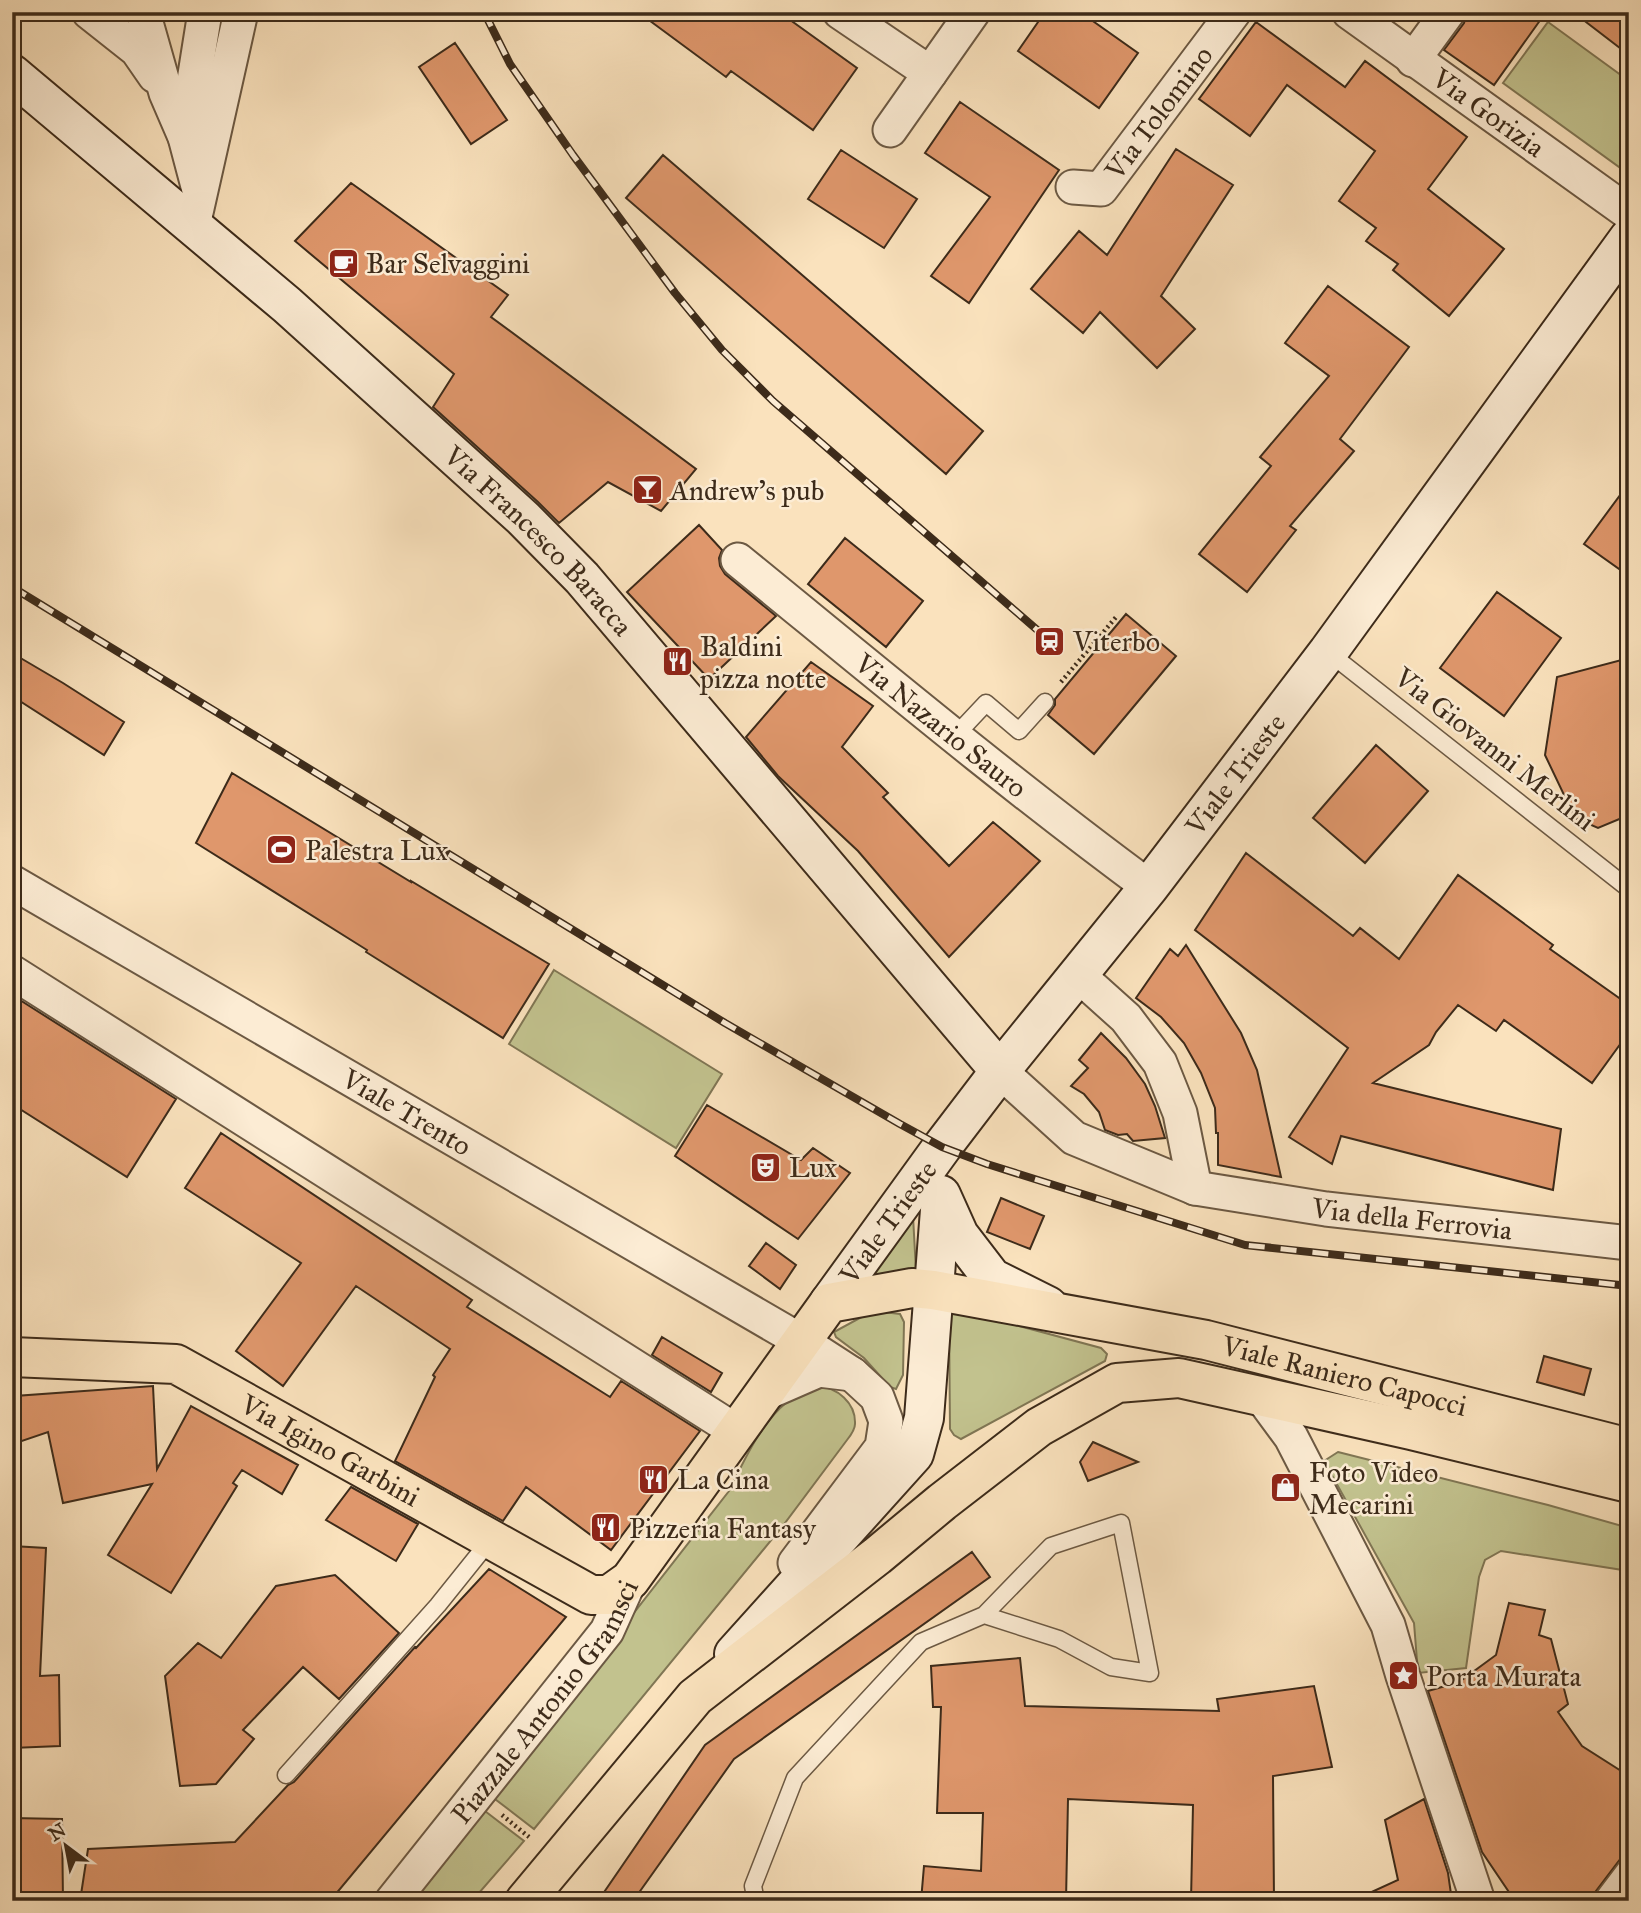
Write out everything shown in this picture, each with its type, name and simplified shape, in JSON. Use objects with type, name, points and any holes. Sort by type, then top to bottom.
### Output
[{"type":"main road","name":"Via Francesco Baracca","points":[[12,74],[197,211],[287,305],[523,518],[582,578],[1000,1071]]},
{"type":"main road","name":"Viale Trieste","points":[[830,1303],[938,1152],[1077,974],[1149,887],[1328,652],[1629,238]]},
{"type":"main road","points":[[938,1152],[937,1178],[941,1197],[959,1236],[992,1278],[1059,1312]]},
{"type":"main road","points":[[525,1901],[695,1697],[914,1454],[924,1418],[941,1197]]},
{"type":"main road","points":[[830,1303],[912,1288],[1059,1312]]},
{"type":"main road","name":"Piazzale Antonio Gramsci","points":[[630,1580],[830,1303]]},
{"type":"main road","name":"Viale Raniero Capocci","points":[[1059,1312],[1206,1340],[1629,1448]]},
{"type":"main road","name":"Via Igino Garbini","points":[[12,1357],[176,1364],[591,1595]]},
{"type":"main road","name":"Viale Raniero Capocci","points":[[695,1697],[1039,1427],[1117,1383],[1179,1378],[1629,1483]]},
{"type":"main road","points":[[591,1595],[609,1595],[630,1580]]},
{"type":"street","points":[[89,12],[138,50],[166,93],[186,136],[197,211]]},
{"type":"street","points":[[142,12],[166,93]]},
{"type":"street","points":[[186,136],[205,12]]},
{"type":"street","points":[[197,211],[241,12]]},
{"type":"street","points":[[840,12],[930,73]]},
{"type":"street","points":[[890,130],[973,12]]},
{"type":"street","name":"Via Tolomino","points":[[1073,187],[1101,189],[1234,12]]},
{"type":"street","name":"Via Gorizia","points":[[1349,12],[1629,213]]},
{"type":"street","points":[[1413,60],[1448,12]]},
{"type":"street","name":"Via Nazario Sauro","points":[[738,560],[954,736],[1149,887]]},
{"type":"street","name":"Viale Trento","points":[[12,882],[801,1341]]},
{"type":"street","points":[[12,972],[736,1431]]},
{"type":"street","points":[[1077,974],[1126,1018],[1160,1063],[1180,1112],[1195,1188]]},
{"type":"street","name":"Via della Ferrovia","points":[[1000,1071],[1074,1138],[1195,1188],[1326,1209],[1629,1243]]},
{"type":"street","points":[[695,1697],[882,1447],[886,1421],[877,1397],[852,1374],[801,1341]]},
{"type":"street","name":"Piazzale Antonio Gramsci","points":[[764,1394],[819,1370],[852,1374]]},
{"type":"street","points":[[1260,1395],[1291,1437],[1388,1625],[1478,1901]]},
{"type":"street","name":"Piazzale Antonio Gramsci","points":[[392,1901],[607,1631],[630,1580]]},
{"type":"street","name":"Piazzale Antonio Gramsci","points":[[376,1901],[593,1618],[591,1595]]},
{"type":"lane","name":"Via Giovanni Merlini","points":[[1328,652],[1629,889]]},
{"type":"lane","points":[[954,736],[986,703],[1019,731],[1045,702]]},
{"type":"lane","points":[[756,1901],[753,1886],[794,1778],[920,1642],[984,1615],[1051,1546],[1121,1522],[1150,1673],[1111,1667],[1059,1639],[984,1615]]},
{"type":"lane","points":[[286,1775],[439,1605],[491,1539]]},
{"type":"lane","points":[[1601,1901],[1629,1864]]},
{"type":"path","points":[[1045,702],[1117,616]]},
{"type":"green space","points":[[1548,22],[1629,81],[1629,168],[1626,172],[1503,83]]},
{"type":"green space","points":[[554,970],[722,1074],[676,1148],[509,1044]]},
{"type":"green space","points":[[913,1216],[916,1271],[868,1281]]},
{"type":"green space","points":[[956,1309],[1101,1348],[1107,1354],[1105,1361],[961,1439],[950,1429],[949,1317],[951,1311]]},
{"type":"green space","points":[[867,1314],[900,1314],[904,1322],[903,1375],[896,1389],[890,1387],[864,1358],[836,1337],[834,1332]]},
{"type":"green space","points":[[817,1386],[832,1389],[849,1403],[855,1426],[851,1434],[782,1527],[534,1829],[491,1796],[729,1491],[754,1443],[769,1421],[787,1402]]},
{"type":"green space","points":[[1338,1452],[1629,1528],[1629,1571],[1501,1551],[1485,1560],[1479,1577],[1466,1668],[1418,1673],[1414,1623],[1324,1461]]},
{"type":"green space","points":[[481,1808],[524,1841],[472,1901],[410,1901]]},
{"type":"building","points":[[638,12],[779,12],[857,68],[813,130],[731,71],[726,77]]},
{"type":"building","points":[[1045,12],[1080,12],[1138,53],[1099,108],[1018,51]]},
{"type":"building","points":[[1467,12],[1546,12],[1494,85],[1444,50],[1464,23]]},
{"type":"building","points":[[1573,12],[1629,12],[1629,55]]},
{"type":"building","points":[[1256,22],[1345,87],[1365,61],[1467,137],[1428,189],[1504,249],[1449,316],[1393,270],[1398,264],[1366,241],[1376,228],[1339,201],[1375,151],[1287,85],[1250,136],[1199,99]]},
{"type":"building","points":[[455,43],[507,120],[471,144],[419,67]]},
{"type":"building","points":[[960,102],[1059,170],[969,303],[931,276],[990,197],[925,153]]},
{"type":"building","points":[[1176,149],[1233,185],[1161,296],[1195,329],[1157,368],[1100,312],[1083,333],[1031,289],[1079,231],[1107,255]]},
{"type":"building","points":[[841,150],[917,199],[884,248],[808,199]]},
{"type":"building","points":[[663,155],[983,431],[946,474],[626,198]]},
{"type":"building","points":[[351,183],[508,295],[491,317],[696,469],[661,511],[608,482],[559,523],[433,407],[454,374],[295,241]]},
{"type":"building","points":[[1328,286],[1409,347],[1340,439],[1354,451],[1290,526],[1296,530],[1247,592],[1199,554],[1271,466],[1260,457],[1329,376],[1285,343]]},
{"type":"building","points":[[1629,483],[1629,576],[1584,544]]},
{"type":"building","points":[[699,525],[722,550],[720,566],[725,574],[776,616],[709,679],[627,592]]},
{"type":"building","points":[[845,538],[923,601],[886,647],[808,584]]},
{"type":"building","points":[[1497,592],[1561,638],[1504,716],[1440,668]]},
{"type":"building","points":[[1126,614],[1176,656],[1094,754],[1048,715],[1055,705],[1055,699]]},
{"type":"building","points":[[12,653],[124,722],[104,755],[12,696]]},
{"type":"building","points":[[1629,658],[1629,730],[1623,738],[1623,752],[1629,766],[1629,815],[1598,828],[1575,818],[1545,755],[1557,677]]},
{"type":"building","points":[[811,662],[873,706],[842,747],[888,793],[883,797],[949,866],[993,822],[1040,861],[949,957],[858,851],[778,776],[746,737]]},
{"type":"building","points":[[1376,745],[1428,791],[1365,863],[1313,818]]},
{"type":"building","points":[[232,773],[549,964],[503,1038],[196,843]]},
{"type":"building","points":[[1246,853],[1353,936],[1360,928],[1399,959],[1458,875],[1553,945],[1550,949],[1629,1005],[1629,1032],[1592,1083],[1504,1020],[1496,1031],[1458,1005],[1429,1045],[1373,1083],[1561,1129],[1553,1190],[1341,1136],[1332,1164],[1289,1137],[1348,1048],[1195,930]]},
{"type":"building","points":[[1186,945],[1241,1033],[1257,1070],[1281,1177],[1218,1165],[1215,1108],[1201,1073],[1184,1043],[1161,1017],[1136,998],[1170,949],[1178,956]]},
{"type":"building","points":[[12,995],[176,1099],[127,1177],[12,1104]]},
{"type":"building","points":[[1101,1033],[1126,1058],[1145,1084],[1165,1138],[1133,1141],[1127,1134],[1118,1135],[1105,1130],[1099,1112],[1084,1094],[1071,1086],[1088,1068],[1079,1060]]},
{"type":"building","name":"Lux","points":[[707,1105],[801,1160],[813,1148],[850,1173],[798,1239],[675,1156]]},
{"type":"building","points":[[221,1133],[472,1300],[467,1307],[610,1397],[621,1381],[700,1431],[611,1550],[526,1487],[503,1521],[395,1461],[435,1377],[433,1375],[450,1349],[356,1286],[283,1386],[236,1351],[301,1263],[185,1188]]},
{"type":"building","points":[[1001,1198],[1044,1216],[1030,1249],[987,1232]]},
{"type":"building","points":[[766,1243],[796,1265],[780,1289],[749,1266]]},
{"type":"building","points":[[662,1337],[722,1373],[711,1392],[652,1355]]},
{"type":"building","points":[[1544,1356],[1591,1369],[1584,1395],[1537,1382]]},
{"type":"building","points":[[153,1386],[157,1469],[191,1406],[298,1465],[282,1494],[242,1470],[233,1483],[237,1486],[171,1593],[108,1555],[152,1484],[63,1503],[48,1432],[19,1442],[15,1396]]},
{"type":"building","points":[[1093,1442],[1138,1462],[1088,1481],[1080,1462]]},
{"type":"building","points":[[351,1487],[418,1524],[396,1561],[326,1520]]},
{"type":"building","points":[[12,1546],[46,1548],[40,1676],[59,1675],[60,1746],[12,1748]]},
{"type":"building","points":[[972,1552],[990,1577],[734,1759],[633,1901],[598,1901],[705,1745]]},
{"type":"building","points":[[489,1569],[566,1617],[330,1901],[80,1901],[88,1849],[235,1842],[288,1785],[294,1782]]},
{"type":"building","points":[[335,1575],[399,1633],[339,1699],[303,1667],[243,1730],[254,1739],[216,1784],[180,1786],[165,1676],[198,1643],[221,1658],[276,1586]]},
{"type":"building","points":[[1509,1603],[1545,1610],[1539,1635],[1551,1639],[1568,1704],[1558,1712],[1582,1746],[1629,1776],[1629,1854],[1621,1858],[1591,1901],[1515,1901],[1482,1852],[1428,1691],[1459,1682],[1496,1655]]},
{"type":"building","points":[[1020,1658],[1025,1706],[1219,1711],[1217,1699],[1314,1686],[1332,1767],[1273,1776],[1274,1901],[1191,1901],[1193,1805],[1068,1799],[1066,1901],[921,1901],[924,1866],[981,1871],[983,1813],[937,1813],[941,1707],[933,1707],[931,1666]]},
{"type":"building","points":[[1424,1799],[1448,1873],[1452,1901],[1352,1901],[1398,1880],[1385,1820]]},
{"type":"building","points":[[12,1818],[62,1819],[63,1901],[12,1901]]},
{"type":"railway","points":[[484,12],[510,64],[573,155],[675,293],[722,350],[773,401],[1050,641]]},
{"type":"railway","points":[[12,587],[725,1023],[942,1147],[987,1164],[1245,1245],[1629,1286]]},
{"type":"place","name":"Bar Selvaggini","points":[[343,263]]},
{"type":"place","name":"Andrew's pub","points":[[647,490]]},
{"type":"place","name":"Viterbo","points":[[1050,641]]},
{"type":"place","name":"Baldini pizza notte","points":[[677,662]]},
{"type":"place","name":"Palestra Lux","points":[[282,850]]},
{"type":"place","name":"Lux","points":[[766,1167]]},
{"type":"place","name":"La Cina","points":[[654,1479]]},
{"type":"place","name":"Foto Video Mecarini","points":[[1286,1488]]},
{"type":"place","name":"Pizzeria Fantasy","points":[[606,1528]]},
{"type":"place","name":"Porta Murata","points":[[1403,1676]]}]
